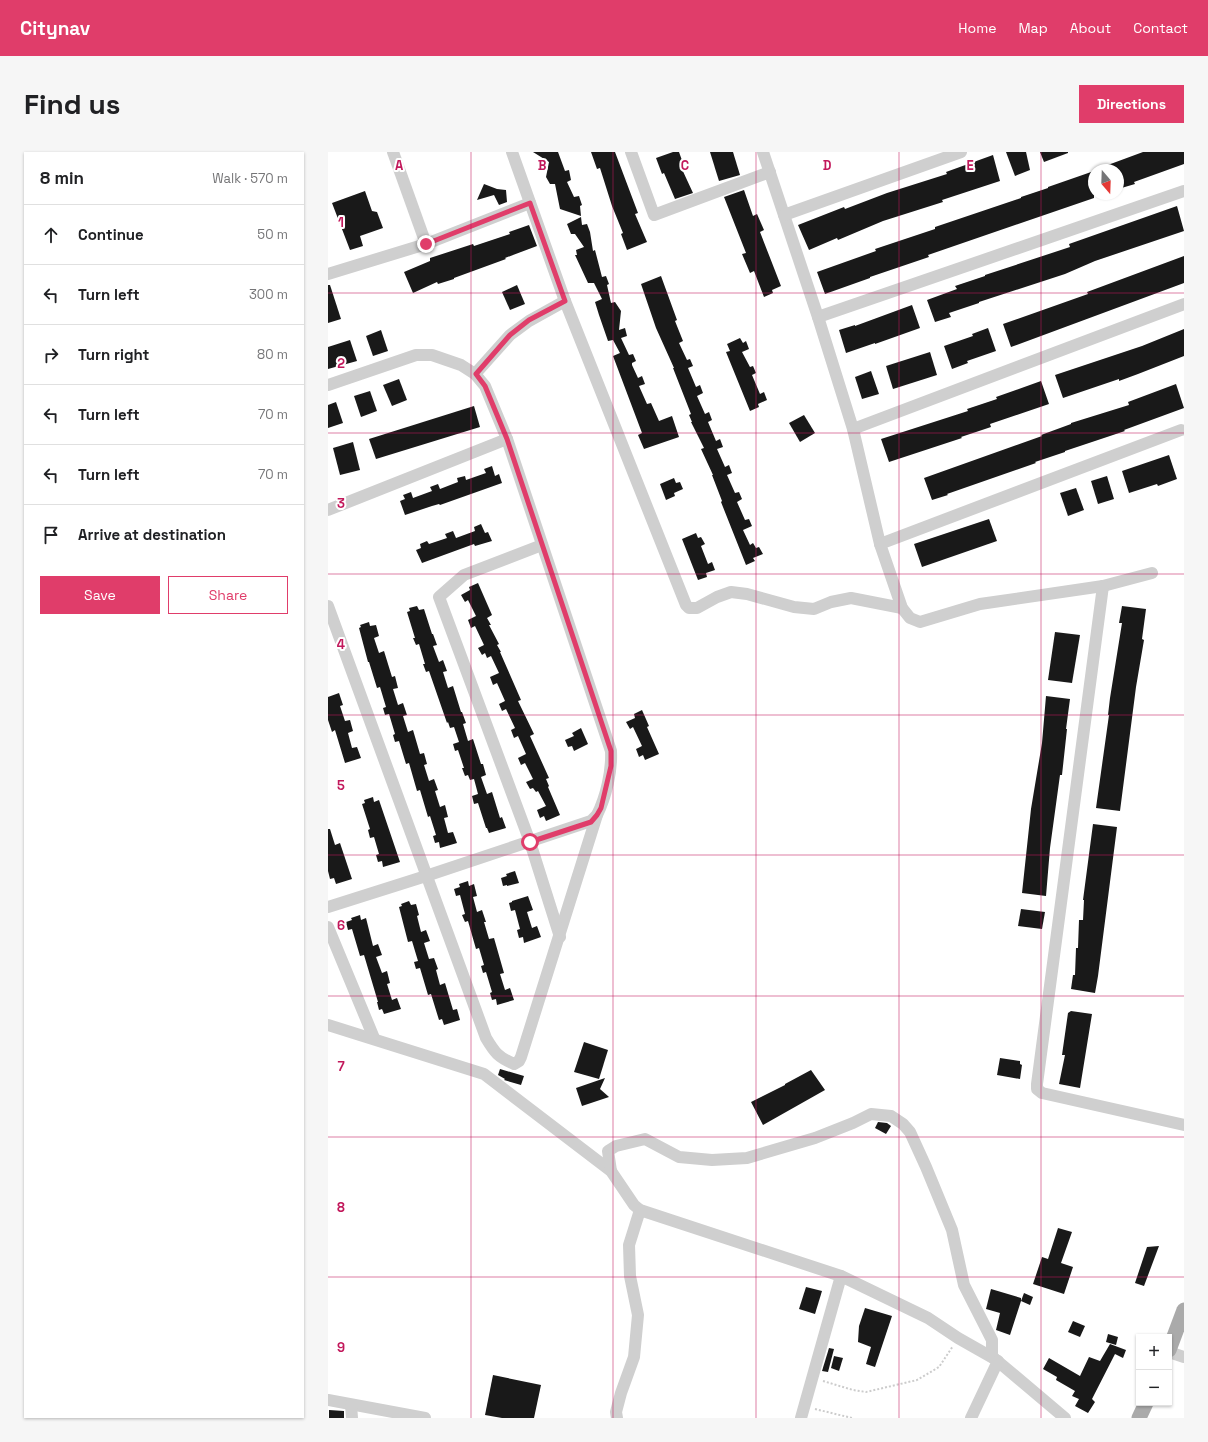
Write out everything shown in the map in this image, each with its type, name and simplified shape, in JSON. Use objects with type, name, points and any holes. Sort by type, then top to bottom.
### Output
[{"type":"main road","points":[[1172,1343],[1184,1310]]},
{"type":"main road","points":[[1139,1418],[1145,1406]]},
{"type":"street","points":[[393,152],[426,244]]},
{"type":"street","points":[[512,152],[565,301],[682,596],[689,608],[697,608],[717,597],[731,592],[747,594],[794,607],[814,609],[831,602],[851,598],[902,608]]},
{"type":"street","points":[[631,152],[654,215],[770,172]]},
{"type":"street","points":[[763,152],[818,317],[853,429],[880,544],[902,608],[910,618],[920,622],[980,604],[1103,586],[1152,573]]},
{"type":"street","points":[[784,215],[961,152]]},
{"type":"street","points":[[818,317],[1184,191]]},
{"type":"street","points":[[328,274],[426,244],[530,203]]},
{"type":"street","points":[[476,374],[510,335],[529,320],[565,301]]},
{"type":"street","points":[[853,429],[1184,304]]},
{"type":"street","points":[[328,385],[416,355],[432,355],[461,365],[476,374],[485,386],[507,439],[611,751],[611,766],[601,808],[591,822],[328,907]]},
{"type":"street","points":[[880,544],[1181,430]]},
{"type":"street","points":[[328,510],[507,439]]},
{"type":"street","points":[[542,545],[464,574],[439,597],[530,842],[560,937]]},
{"type":"street","points":[[1103,586],[1036,1084],[1037,1089],[1042,1093],[1184,1125]]},
{"type":"street","points":[[328,606],[486,1038],[500,1058],[514,1064],[519,1062],[521,1057],[560,937],[597,815]]},
{"type":"street","points":[[328,927],[374,1038]]},
{"type":"street","points":[[328,1025],[374,1038],[484,1074],[611,1171],[634,1205],[640,1210],[841,1276],[928,1318],[958,1338],[995,1359],[1065,1418]]},
{"type":"street","points":[[611,1171],[608,1151],[616,1146],[645,1139],[679,1156],[712,1160],[747,1158],[815,1138],[871,1114],[891,1116],[903,1124],[910,1132],[926,1166],[952,1230],[964,1285],[992,1340],[995,1359],[971,1418]]},
{"type":"street","points":[[617,1418],[616,1412],[621,1393],[634,1358],[638,1315],[630,1276],[629,1245],[640,1210]]},
{"type":"street","points":[[802,1412],[841,1276]]},
{"type":"street","points":[[1172,1352],[1184,1357]]},
{"type":"street","points":[[328,1400],[425,1418]]},
{"type":"street","points":[[351,1405],[352,1418]]},
{"type":"path","points":[[812,1378],[853,1390],[866,1392],[917,1380],[939,1367],[958,1338]]},
{"type":"path","points":[[802,1412],[852,1418]]},
{"type":"building","points":[[533,152],[558,152],[565,171],[569,170],[571,180],[567,182],[574,197],[579,196],[582,205],[580,206],[581,216],[560,209],[555,184],[550,184],[546,177],[549,162]]},
{"type":"building","points":[[591,152],[615,152],[638,213],[635,214],[647,242],[627,250],[621,234],[623,233],[612,206],[600,168],[597,169]]},
{"type":"building","points":[[673,152],[679,152],[684,166],[681,167],[693,193],[675,199],[664,173],[662,174],[656,158]]},
{"type":"building","points":[[710,152],[733,152],[740,175],[719,181]]},
{"type":"building","points":[[1006,152],[1026,152],[1030,170],[1015,176]]},
{"type":"building","points":[[1040,152],[1068,152],[1068,153],[1044,162]]},
{"type":"building","points":[[1143,152],[1184,152],[1184,164],[1134,182],[1135,184],[1124,187],[1124,164],[1111,164]]},
{"type":"building","points":[[993,155],[1000,181],[942,200],[943,202],[883,221],[838,240],[837,238],[809,250],[798,225],[844,207],[845,209],[887,193],[947,174],[946,172]]},
{"type":"building","points":[[1088,173],[1088,200],[928,255],[929,257],[825,294],[817,272],[876,251],[875,249],[935,229],[935,227],[1021,198]]},
{"type":"building","points":[[484,184],[497,189],[506,190],[507,202],[499,205],[494,195],[477,200]]},
{"type":"building","points":[[744,190],[753,216],[757,214],[764,230],[760,232],[781,286],[772,290],[773,293],[764,297],[754,271],[750,273],[742,254],[746,253],[724,197]]},
{"type":"building","points":[[365,191],[372,211],[377,212],[383,228],[360,236],[363,246],[350,250],[332,203]]},
{"type":"building","points":[[1177,206],[1184,231],[1095,261],[1065,274],[979,302],[949,313],[951,317],[935,322],[927,300],[957,289],[955,286],[1070,247],[1069,244]]},
{"type":"building","points":[[581,217],[582,225],[587,224],[590,232],[593,251],[595,250],[602,277],[606,276],[609,284],[607,285],[611,303],[615,302],[621,311],[619,330],[625,328],[627,336],[621,338],[629,355],[633,354],[636,361],[632,363],[632,365],[638,378],[642,376],[645,384],[639,386],[647,404],[651,403],[659,421],[672,416],[679,437],[644,449],[638,435],[642,433],[613,356],[620,353],[613,340],[608,341],[595,302],[602,299],[594,283],[588,283],[575,255],[577,255],[576,250],[584,247],[575,234],[571,234],[567,224]]},
{"type":"building","points":[[529,225],[537,246],[454,279],[438,284],[437,282],[413,293],[404,272],[430,261],[430,258],[510,234],[509,232]]},
{"type":"building","points":[[1184,256],[1184,283],[1011,347],[1003,324],[1088,294],[1087,292]]},
{"type":"building","points":[[661,276],[683,341],[679,343],[687,360],[690,359],[693,366],[688,368],[696,387],[700,385],[703,393],[697,396],[705,414],[709,412],[712,420],[708,422],[716,441],[720,439],[723,447],[717,449],[725,467],[729,465],[732,473],[727,475],[735,493],[739,492],[742,499],[737,502],[745,520],[749,519],[752,526],[743,530],[750,545],[753,543],[756,548],[759,547],[763,554],[753,558],[755,561],[746,565],[721,502],[722,501],[713,475],[701,449],[704,448],[691,422],[689,415],[691,414],[674,368],[656,328],[641,284]]},
{"type":"building","points":[[328,285],[330,285],[341,319],[328,323]]},
{"type":"building","points":[[517,285],[525,304],[510,310],[502,292]]},
{"type":"building","points":[[912,305],[920,328],[846,353],[839,330],[855,326]]},
{"type":"building","points":[[988,328],[996,351],[967,361],[968,363],[952,369],[944,346],[973,336],[972,334]]},
{"type":"building","points":[[1184,329],[1184,356],[1119,381],[1119,379],[1063,398],[1055,375],[1142,346]]},
{"type":"building","points":[[381,330],[388,351],[373,356],[366,336]]},
{"type":"building","points":[[740,338],[743,343],[746,341],[749,349],[742,352],[750,367],[753,366],[756,373],[752,375],[760,394],[764,392],[767,400],[758,404],[759,407],[750,411],[726,352],[730,351],[727,344]]},
{"type":"building","points":[[350,340],[357,361],[328,369],[328,347]]},
{"type":"building","points":[[930,352],[937,375],[893,389],[886,366]]},
{"type":"building","points":[[871,371],[879,394],[862,399],[855,377]]},
{"type":"building","points":[[399,379],[407,400],[392,406],[383,385]]},
{"type":"building","points":[[1041,381],[1049,404],[990,424],[991,427],[961,437],[962,438],[889,462],[881,439],[968,411],[967,409],[997,399],[996,397]]},
{"type":"building","points":[[1176,384],[1184,408],[1124,430],[1125,431],[1065,451],[1035,462],[1036,463],[932,500],[924,478],[1042,436],[1041,435],[1071,423],[1129,405],[1128,402]]},
{"type":"building","points":[[370,391],[377,411],[361,417],[354,396]]},
{"type":"building","points":[[336,402],[343,423],[328,428],[328,405]]},
{"type":"building","points":[[474,406],[480,427],[376,459],[369,439]]},
{"type":"building","points":[[804,415],[815,433],[800,442],[789,423]]},
{"type":"building","points":[[353,442],[360,470],[340,475],[333,448]]},
{"type":"building","points":[[1169,455],[1177,479],[1158,486],[1157,484],[1129,493],[1122,471]]},
{"type":"building","points":[[492,466],[495,476],[499,474],[502,483],[440,505],[432,506],[405,515],[400,501],[405,499],[403,495],[411,492],[413,498],[432,491],[430,487],[438,484],[440,489],[458,482],[457,478],[465,476],[466,480],[486,473],[484,469]]},
{"type":"building","points":[[1107,476],[1114,499],[1098,504],[1091,481]]},
{"type":"building","points":[[674,478],[676,483],[680,482],[683,489],[674,493],[675,496],[666,500],[660,484]]},
{"type":"building","points":[[1076,488],[1084,510],[1068,516],[1060,493]]},
{"type":"building","points":[[989,519],[997,541],[922,567],[914,544]]},
{"type":"building","points":[[481,524],[485,533],[488,532],[492,541],[475,546],[474,544],[422,563],[416,550],[421,548],[420,544],[427,541],[429,544],[447,538],[445,534],[453,531],[456,538],[475,531],[474,527]]},
{"type":"building","points":[[696,533],[698,538],[701,537],[705,544],[701,546],[708,564],[712,562],[715,570],[706,573],[707,577],[698,580],[682,539]]},
{"type":"building","points":[[478,583],[492,615],[487,618],[491,625],[489,625],[499,644],[497,645],[521,700],[518,701],[534,734],[530,736],[549,778],[546,779],[549,786],[548,787],[560,815],[546,821],[544,816],[540,818],[537,810],[546,806],[538,791],[536,792],[533,788],[530,789],[526,782],[533,779],[525,763],[521,765],[518,758],[526,754],[518,736],[514,738],[511,730],[515,728],[506,709],[502,711],[499,704],[505,701],[497,683],[493,685],[490,677],[499,673],[491,656],[487,658],[485,653],[482,655],[478,648],[484,645],[475,626],[471,628],[468,620],[476,616],[468,600],[465,602],[461,595],[470,590],[469,587]]},
{"type":"building","points":[[417,606],[419,610],[424,609],[437,645],[433,646],[439,662],[443,660],[447,671],[443,672],[448,688],[453,686],[466,723],[463,724],[468,741],[473,739],[481,764],[483,764],[486,775],[481,777],[487,794],[492,792],[500,818],[502,817],[506,828],[489,833],[478,803],[474,804],[472,796],[478,794],[474,779],[470,780],[468,775],[465,776],[458,750],[455,751],[453,744],[459,742],[454,727],[450,728],[448,722],[447,723],[429,671],[426,672],[423,664],[425,664],[419,644],[416,645],[413,638],[415,638],[407,612],[410,611],[409,608]]},
{"type":"building","points":[[1122,606],[1146,609],[1142,639],[1144,640],[1136,687],[1120,811],[1096,808],[1110,698],[1122,623],[1119,623]]},
{"type":"building","points":[[369,622],[370,626],[376,625],[379,636],[374,638],[379,653],[384,651],[392,677],[395,676],[398,688],[393,689],[398,705],[403,703],[407,715],[403,716],[408,732],[413,730],[420,754],[424,753],[427,764],[424,765],[429,781],[434,779],[438,790],[435,791],[440,807],[445,805],[448,817],[444,818],[448,833],[453,832],[457,843],[440,848],[439,842],[435,843],[433,836],[436,835],[430,816],[428,817],[420,790],[417,791],[409,763],[406,764],[399,741],[395,742],[393,735],[395,734],[389,714],[385,715],[383,708],[386,707],[380,687],[377,688],[368,662],[359,628],[361,627],[360,625]]},
{"type":"building","points":[[1055,632],[1080,635],[1072,683],[1048,680]]},
{"type":"building","points":[[339,693],[343,705],[340,706],[345,721],[350,720],[353,731],[348,733],[352,748],[357,747],[361,758],[345,763],[335,730],[332,732],[328,720],[328,697]]},
{"type":"building","points":[[1046,696],[1070,699],[1062,775],[1060,775],[1050,848],[1046,896],[1022,893],[1031,809],[1042,743]]},
{"type":"building","points":[[642,710],[649,726],[647,727],[659,754],[645,760],[643,755],[639,757],[636,749],[642,746],[633,727],[630,729],[626,722],[635,718],[634,714]]},
{"type":"building","points":[[581,728],[588,744],[574,751],[572,746],[568,747],[565,740],[574,736],[572,733]]},
{"type":"building","points":[[373,797],[374,802],[379,800],[400,862],[383,867],[382,861],[378,862],[376,855],[379,854],[374,837],[370,838],[368,830],[370,829],[362,804],[365,803],[364,800]]},
{"type":"building","points":[[1093,824],[1117,827],[1095,993],[1071,989],[1073,975],[1075,975],[1079,920],[1083,920],[1083,900]]},
{"type":"building","points":[[328,829],[330,829],[335,845],[340,843],[352,879],[336,884],[334,878],[330,879],[328,871]]},
{"type":"building","points":[[515,871],[519,883],[503,886],[501,878],[507,876],[506,874]]},
{"type":"building","points":[[468,881],[469,886],[474,884],[477,896],[473,897],[477,912],[482,910],[489,939],[494,938],[504,973],[500,974],[505,990],[510,988],[514,1000],[497,1005],[496,999],[492,1000],[490,993],[492,992],[486,972],[483,973],[481,966],[484,965],[479,948],[476,949],[468,921],[465,922],[462,915],[465,914],[460,895],[456,896],[454,889],[460,887],[459,884]]},
{"type":"building","points":[[528,896],[533,910],[527,912],[532,928],[537,926],[541,937],[524,943],[523,937],[519,938],[517,930],[520,929],[515,910],[511,911],[509,903]]},
{"type":"building","points":[[409,901],[411,905],[416,904],[421,932],[426,930],[430,941],[424,943],[429,959],[434,958],[438,969],[436,970],[440,985],[445,983],[453,1010],[457,1009],[460,1020],[444,1025],[442,1019],[439,1020],[431,994],[428,995],[420,968],[416,969],[414,962],[418,961],[412,941],[408,942],[399,907],[402,906],[401,904]]},
{"type":"building","points":[[1021,909],[1045,912],[1042,929],[1018,926]]},
{"type":"building","points":[[360,915],[361,920],[366,918],[373,946],[378,944],[382,955],[376,957],[382,973],[387,971],[390,983],[387,984],[392,1000],[397,998],[401,1009],[384,1014],[382,1009],[379,1010],[364,955],[360,956],[352,929],[348,930],[346,922],[352,920],[351,918]]},
{"type":"building","points":[[1071,1011],[1092,1014],[1080,1088],[1059,1084],[1065,1055],[1062,1055],[1068,1013]]},
{"type":"building","points":[[584,1042],[608,1050],[599,1079],[574,1072]]},
{"type":"building","points":[[1000,1058],[1020,1061],[1020,1064],[1022,1065],[1020,1079],[997,1075]]},
{"type":"building","points":[[500,1069],[524,1076],[521,1085],[504,1080],[505,1079],[498,1075]]},
{"type":"building","points":[[811,1070],[825,1090],[763,1125],[751,1102]]},
{"type":"building","points":[[605,1078],[600,1089],[609,1097],[582,1106],[576,1088]]},
{"type":"building","points":[[878,1122],[887,1123],[891,1126],[886,1134],[875,1128]]},
{"type":"building","points":[[1058,1228],[1072,1232],[1061,1263],[1073,1267],[1064,1294],[1033,1284],[1042,1257],[1048,1259]]},
{"type":"building","points":[[1159,1246],[1144,1286],[1135,1283],[1147,1247]]},
{"type":"building","points":[[806,1287],[822,1291],[815,1314],[799,1309]]},
{"type":"building","points":[[991,1289],[1021,1298],[1010,1335],[996,1330],[1000,1313],[986,1309]]},
{"type":"building","points":[[1024,1293],[1033,1297],[1030,1305],[1021,1301]]},
{"type":"building","points":[[865,1308],[892,1316],[875,1367],[866,1364],[871,1347],[858,1342],[859,1326]]},
{"type":"building","points":[[1073,1321],[1085,1326],[1080,1337],[1068,1332]]},
{"type":"building","points":[[1108,1334],[1118,1337],[1116,1345],[1106,1342]]},
{"type":"building","points":[[1110,1344],[1126,1350],[1123,1358],[1115,1354],[1092,1399],[1095,1402],[1088,1413],[1075,1406],[1079,1399],[1072,1396],[1075,1391],[1056,1380],[1057,1377],[1043,1369],[1049,1358],[1080,1376],[1089,1357],[1100,1361]]},
{"type":"building","points":[[829,1348],[834,1349],[828,1372],[822,1371]]},
{"type":"building","points":[[834,1356],[843,1358],[839,1371],[831,1368]]},
{"type":"building","points":[[493,1375],[541,1385],[534,1418],[502,1418],[485,1415]]},
{"type":"building","points":[[329,1410],[344,1411],[344,1418],[329,1418]]},
{"type":"route","points":[[426,244],[530,203],[565,301],[529,320],[510,335],[476,374],[485,386],[507,439],[611,751],[611,766],[601,808],[591,822],[530,842]]}]
